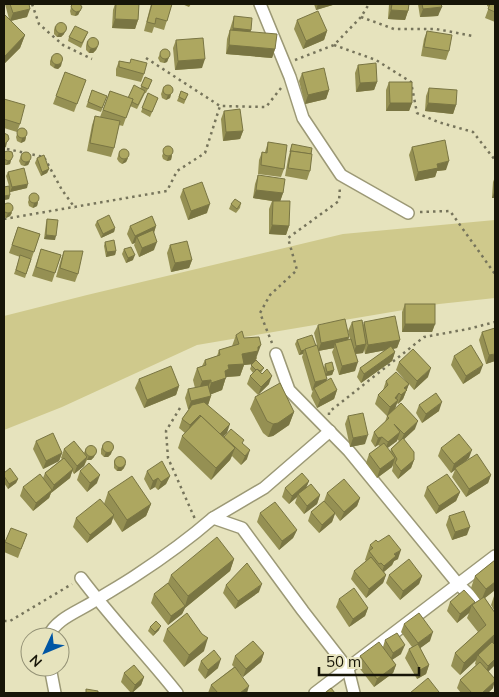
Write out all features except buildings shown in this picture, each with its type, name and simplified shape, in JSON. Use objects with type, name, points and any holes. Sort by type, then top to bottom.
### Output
[{"type":"street","points":[[260,4],[290,77],[303,118],[341,175],[408,213]]},
{"type":"street","points":[[276,354],[289,390],[349,451],[458,584],[483,608],[495,624]]},
{"type":"street","points":[[55,627],[72,613],[97,600],[134,576],[200,530],[213,518],[264,488],[330,431]]},
{"type":"street","points":[[213,518],[242,528],[348,668],[354,693]]},
{"type":"street","points":[[315,693],[495,556]]},
{"type":"street","points":[[81,578],[97,600],[177,693]]},
{"type":"street","points":[[52,677],[54,693]]},
{"type":"path","points":[[32,4],[39,24],[62,45],[92,59]]},
{"type":"path","points":[[285,64],[334,45],[361,18],[369,4]]},
{"type":"path","points":[[361,18],[394,29],[436,29],[473,36]]},
{"type":"path","points":[[334,45],[376,60],[411,82],[417,112],[438,122],[473,132],[495,160]]},
{"type":"path","points":[[146,58],[220,106],[266,106],[290,77]]},
{"type":"path","points":[[4,219],[167,191],[178,171],[205,153],[220,106]]},
{"type":"path","points":[[6,149],[44,158],[62,190],[75,208]]},
{"type":"path","points":[[276,354],[260,314],[270,295],[297,270],[288,238],[339,201],[341,175]]},
{"type":"path","points":[[408,213],[450,211],[495,274]]},
{"type":"path","points":[[330,431],[329,412],[424,337],[495,322]]},
{"type":"path","points":[[180,408],[166,431],[168,458],[200,530]]},
{"type":"path","points":[[4,621],[10,621],[81,578]]},
{"type":"shaded area","points":[[495,220],[495,298],[439,304],[197,345],[62,407],[4,430],[4,316],[343,234]]}]
